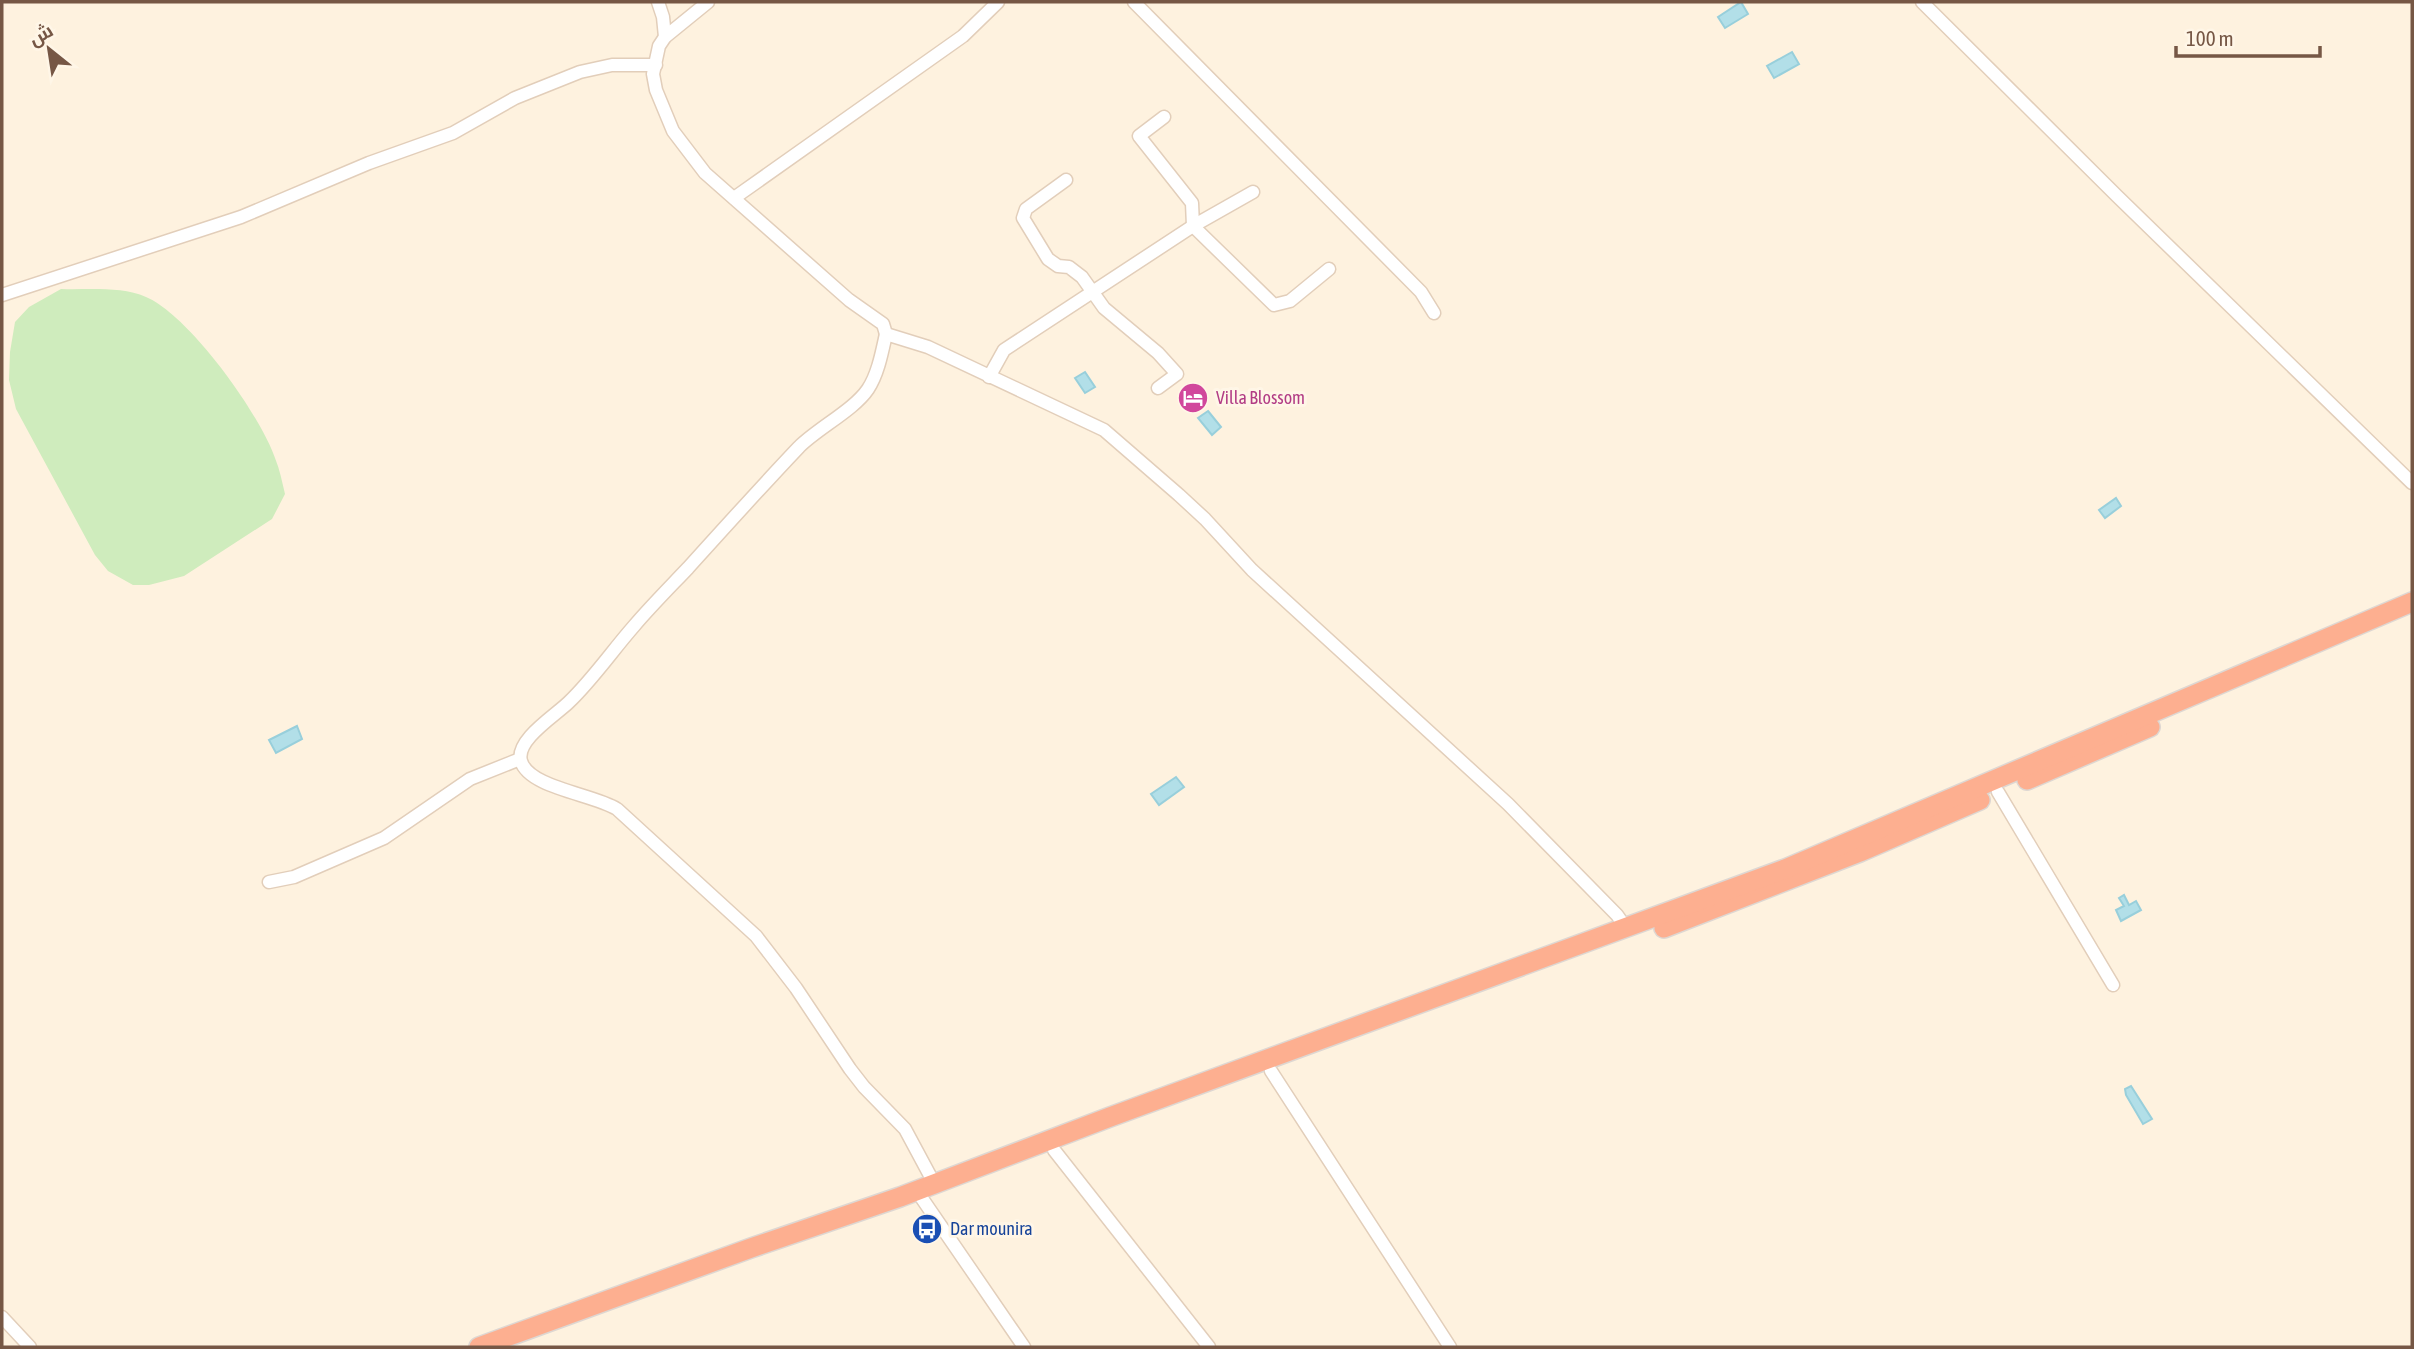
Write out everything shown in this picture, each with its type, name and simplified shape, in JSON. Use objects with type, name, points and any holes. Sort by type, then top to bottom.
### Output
[{"type":"highway","points":[[512,1347],[1458,988],[1785,869],[2412,602]]},
{"type":"highway","points":[[479,1347],[927,1190],[1054,1150],[1747,898],[2412,614]]},
{"type":"street","points":[[658,2],[665,37]]},
{"type":"street","points":[[708,2],[665,37],[659,46],[653,74],[661,106],[673,131],[705,173],[849,299],[883,324],[887,334],[874,376],[863,395],[817,430],[751,498],[635,624],[569,702],[525,742],[520,750],[520,759],[528,772],[544,784],[604,801],[617,809],[756,936],[796,988],[850,1069],[911,1137],[927,1190],[1024,1347]]},
{"type":"street","points":[[734,198],[963,36],[998,2]]},
{"type":"street","points":[[1133,2],[1421,292],[1434,313]]},
{"type":"street","points":[[1922,2],[2412,483]]},
{"type":"street","points":[[2,295],[241,217],[369,163],[453,134],[515,98],[580,72],[612,65],[656,65]]},
{"type":"street","points":[[1164,117],[1139,136],[1192,203],[1193,226],[1274,305],[1290,301],[1329,269]]},
{"type":"street","points":[[1066,180],[1026,209],[1023,218],[1048,259],[1058,266],[1069,267],[1082,277],[1104,308],[1158,353],[1177,374],[1157,388]]},
{"type":"street","points":[[989,376],[1004,350],[1193,226],[1253,191]]},
{"type":"street","points":[[887,334],[928,347],[1104,430],[1205,519],[1252,570],[1507,804],[1617,915],[1626,928]]},
{"type":"street","points":[[270,882],[294,877],[384,838],[470,779],[520,759]]},
{"type":"street","points":[[1998,792],[2113,985]]},
{"type":"street","points":[[1272,1071],[1450,1347]]},
{"type":"street","points":[[1054,1150],[1209,1347]]},
{"type":"street","points":[[2,1317],[30,1347]]},
{"type":"green space","points":[[61,289],[126,291],[146,297],[163,307],[202,344],[221,368],[267,439],[285,494],[272,519],[184,576],[149,585],[133,585],[108,571],[95,555],[16,409],[9,380],[15,322],[29,307]]},
{"type":"water","points":[[1741,2],[1748,14],[1725,28],[1718,17]]},
{"type":"water","points":[[1792,52],[1799,64],[1774,78],[1767,66]]},
{"type":"water","points":[[1085,372],[1095,387],[1085,393],[1075,378]]},
{"type":"water","points":[[1208,411],[1221,427],[1212,435],[1198,418]]},
{"type":"water","points":[[2116,498],[2121,506],[2105,518],[2099,510]]},
{"type":"water","points":[[297,726],[302,739],[276,753],[269,740]]},
{"type":"water","points":[[1176,777],[1184,787],[1159,805],[1151,794]]},
{"type":"water","points":[[2124,895],[2129,905],[2136,901],[2141,910],[2121,921],[2116,910],[2124,906],[2119,898]]},
{"type":"water","points":[[2131,1086],[2152,1119],[2143,1124],[2126,1095],[2125,1089]]},
{"type":"place","name":"Villa Blossom","points":[[1193,398]]},
{"type":"place","name":"Dar mounira","points":[[927,1229]]}]
